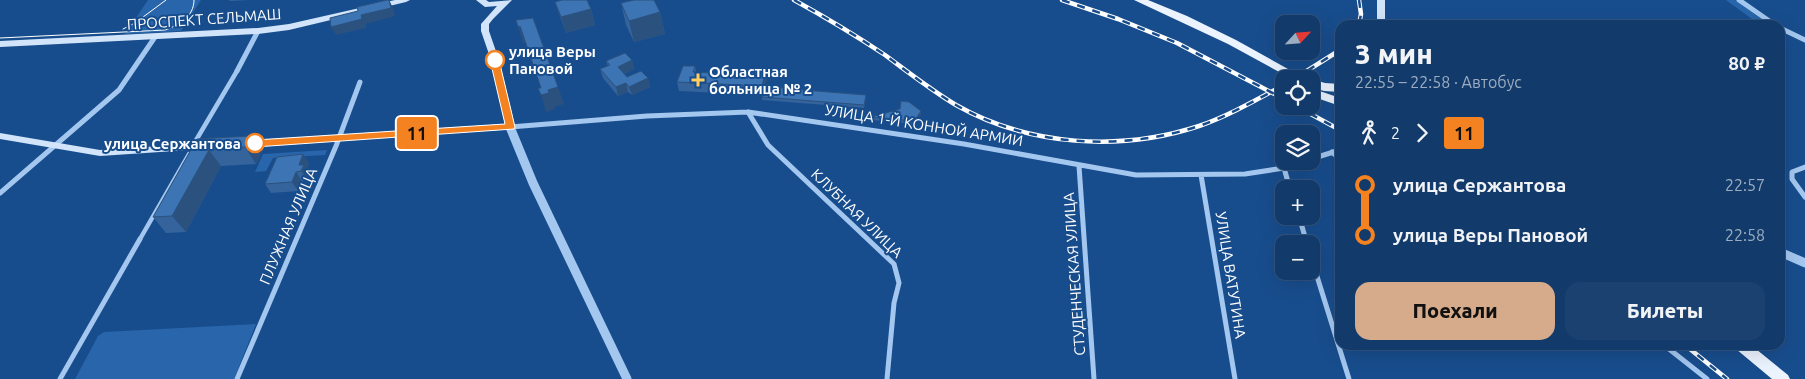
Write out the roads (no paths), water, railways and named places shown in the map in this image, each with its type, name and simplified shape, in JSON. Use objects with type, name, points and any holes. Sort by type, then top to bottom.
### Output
[{"type":"main road","name":"ПРОСПЕКТ СЕЛЬМАШ","points":[[0,44],[258,32],[289,27],[406,0]]},
{"type":"main road","points":[[480,0],[488,5],[508,0]]},
{"type":"main road","points":[[508,0],[485,24],[485,31],[495,60],[510,127]]},
{"type":"main road","points":[[1128,0],[1198,29],[1275,70]]},
{"type":"main road","points":[[1139,0],[1224,38],[1275,70]]},
{"type":"main road","points":[[1380,0],[1382,20]]},
{"type":"main road","points":[[1320,86],[1335,88]]},
{"type":"main road","points":[[1320,95],[1335,101]]},
{"type":"main road","name":"УЛИЦА 1-Й КОННОЙ АРМИИ","points":[[237,144],[510,127]]},
{"type":"main road","points":[[0,136],[100,153],[219,145]]},
{"type":"main road","points":[[1737,350],[1773,379]]},
{"type":"main road","points":[[1747,350],[1783,379]]},
{"type":"street","points":[[1739,0],[1768,20]]},
{"type":"street","points":[[1785,30],[1805,40]]},
{"type":"street","points":[[195,142],[258,32]]},
{"type":"street","points":[[0,193],[120,90],[155,37]]},
{"type":"street","name":"ПЛУЖНАЯ УЛИЦА","points":[[237,379],[360,82]]},
{"type":"street","name":"УЛИЦА 1-Й КОННОЙ АРМИИ","points":[[510,127],[646,116],[748,112],[964,144],[1079,166],[1136,174],[1245,174],[1275,169]]},
{"type":"street","name":"КЛУБНАЯ УЛИЦА","points":[[748,112],[768,144],[894,264],[899,283],[894,303],[887,379]]},
{"type":"street","points":[[510,127],[533,183],[626,379]]},
{"type":"street","points":[[1320,156],[1335,151]]},
{"type":"street","points":[[60,379],[188,154]]},
{"type":"street","name":"СТУДЕНЧЕСКАЯ УЛИЦА","points":[[1079,166],[1094,379]]},
{"type":"street","points":[[1805,167],[1792,172],[1792,179],[1805,197]]},
{"type":"street","name":"УЛИЦА ВАТУТИНА","points":[[1201,175],[1235,379]]},
{"type":"street","points":[[1785,254],[1805,263]]},
{"type":"street","points":[[1318,280],[1335,334]]},
{"type":"street","points":[[1340,350],[1349,379]]},
{"type":"street","points":[[1670,350],[1707,379]]},
{"type":"tram line","points":[[123,29],[135,23],[166,0]]},
{"type":"tram line","points":[[0,38],[165,30],[175,26],[189,16],[194,0]]},
{"type":"railway","points":[[794,0],[840,26],[885,55],[956,105],[984,119],[1044,137],[1106,142],[1169,134],[1199,126],[1221,117],[1271,92]]},
{"type":"railway","points":[[1062,0],[1118,19],[1177,43],[1271,92]]},
{"type":"railway","points":[[1359,0],[1360,20]]},
{"type":"railway","points":[[1308,70],[1335,53]]},
{"type":"railway","points":[[1271,92],[1275,90]]},
{"type":"railway","points":[[1271,92],[1275,94]]},
{"type":"railway","points":[[1312,115],[1335,127]]},
{"type":"railway","points":[[1691,350],[1727,379]]},
{"type":"place","name":"улица Веры Пановой","points":[[495,60]]},
{"type":"place","name":"Областная больница № 2","points":[[698,80]]},
{"type":"place","name":"улица Сержантова","points":[[255,143]]}]
